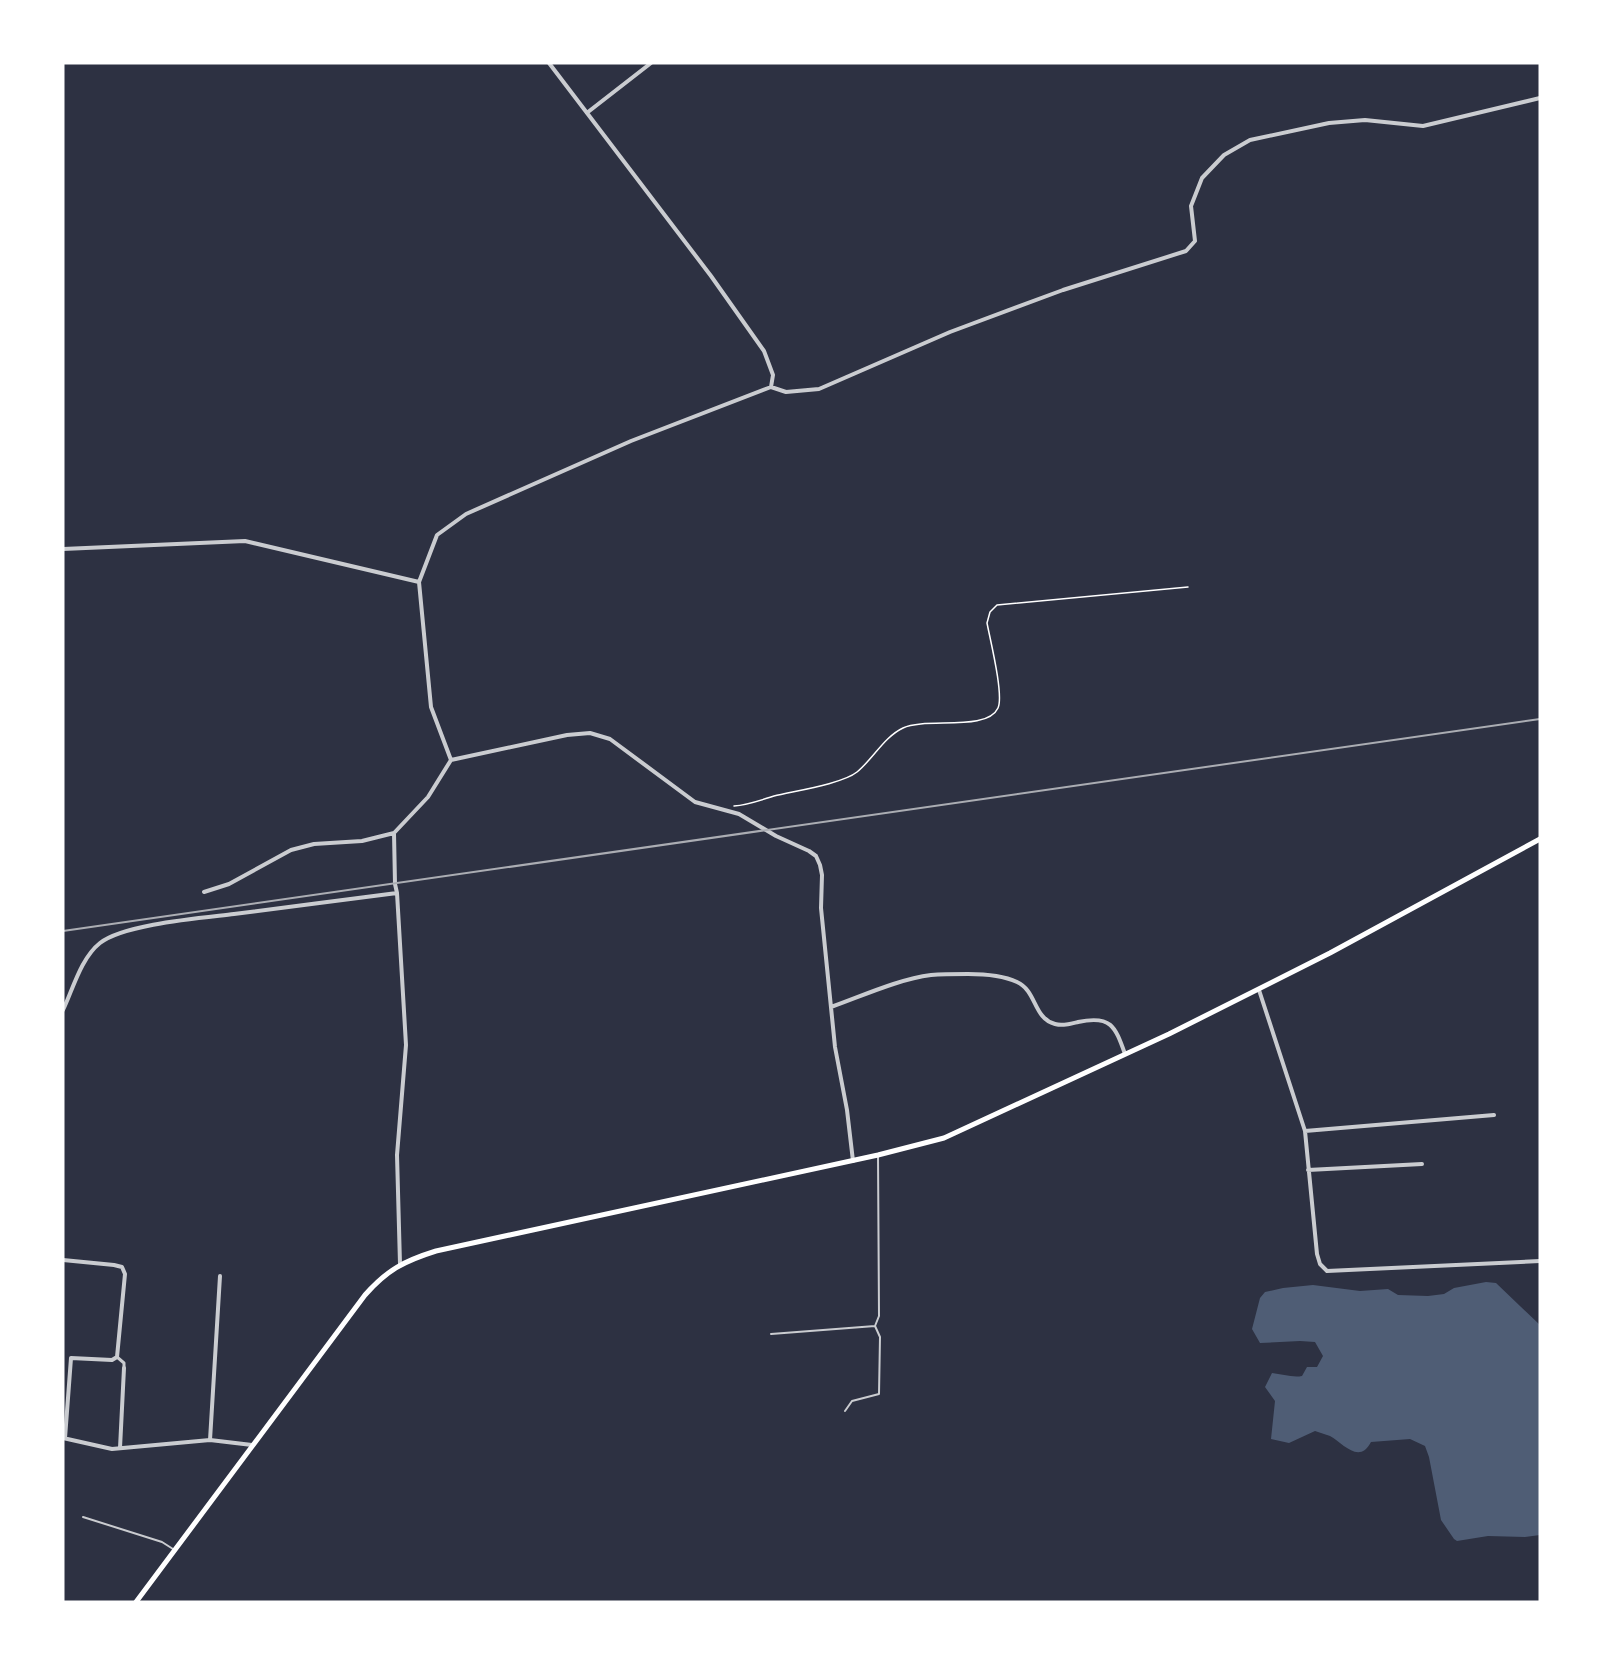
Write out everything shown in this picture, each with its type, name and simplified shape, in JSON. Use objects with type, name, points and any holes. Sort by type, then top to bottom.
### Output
[{"type":"main road","points":[[136,1602],[365,1295],[388,1272],[400,1264],[436,1251],[853,1161],[944,1138],[1259,990],[1540,839]]},
{"type":"street","points":[[549,63],[711,276],[764,351],[773,375],[771,387]]},
{"type":"street","points":[[588,112],[651,63]]},
{"type":"street","points":[[451,760],[431,707],[419,582],[437,536],[466,514],[631,441],[771,387],[786,392],[819,389],[950,332],[1063,290],[1186,251],[1195,241],[1191,206],[1202,178],[1224,155],[1251,140],[1329,123],[1365,120],[1423,126],[1540,98]]},
{"type":"street","points":[[63,549],[244,541],[419,582]]},
{"type":"street","points":[[204,892],[229,884],[291,850],[314,844],[362,841],[394,833],[428,796],[451,760],[567,735],[590,733],[610,739],[695,802],[739,814],[776,837],[816,856],[822,875],[821,908],[835,1047],[847,1110],[853,1161]]},
{"type":"street","points":[[394,833],[395,884],[406,1045],[397,1155],[400,1264]]},
{"type":"street","points":[[63,1010],[88,955],[101,942],[131,929],[397,894]]},
{"type":"street","points":[[831,1007],[905,981],[930,975],[996,976],[1019,982],[1026,988],[1041,1016],[1051,1023],[1064,1025],[1094,1019],[1109,1023],[1117,1030],[1125,1054]]},
{"type":"street","points":[[1259,990],[1305,1131],[1317,1254],[1320,1264],[1327,1271],[1540,1261]]},
{"type":"street","points":[[1305,1131],[1494,1115]]},
{"type":"street","points":[[1308,1170],[1422,1164]]},
{"type":"street","points":[[63,1260],[122,1267],[125,1274],[117,1357]]},
{"type":"street","points":[[210,1440],[220,1276]]},
{"type":"street","points":[[63,1358],[112,1360],[117,1357]]},
{"type":"street","points":[[117,1357],[124,1363],[120,1448]]},
{"type":"street","points":[[71,1358],[64,1438],[112,1449],[210,1440],[252,1445]]},
{"type":"lane","points":[[845,1411],[852,1401],[879,1394],[880,1337],[875,1326],[879,1316],[878,1155]]},
{"type":"lane","points":[[771,1334],[875,1326]]},
{"type":"lane","points":[[83,1517],[162,1542],[175,1550]]},
{"type":"path","points":[[719,808],[741,806],[855,774],[887,740],[903,728],[923,723],[984,720],[994,714],[999,706],[1000,691],[987,623],[990,612],[997,606],[1188,587]]},
{"type":"water","points":[[1486,1282],[1496,1283],[1540,1325],[1540,1535],[1488,1536],[1457,1541],[1454,1539],[1441,1520],[1425,1446],[1410,1439],[1371,1442],[1366,1449],[1356,1452],[1330,1436],[1315,1431],[1289,1443],[1271,1439],[1275,1401],[1265,1387],[1272,1373],[1302,1376],[1307,1367],[1317,1367],[1323,1356],[1315,1342],[1260,1343],[1252,1329],[1260,1298],[1265,1292],[1313,1285],[1360,1291],[1388,1289],[1398,1295],[1428,1296],[1444,1294],[1454,1288]]},
{"type":"railway","points":[[63,931],[1540,719]]}]
